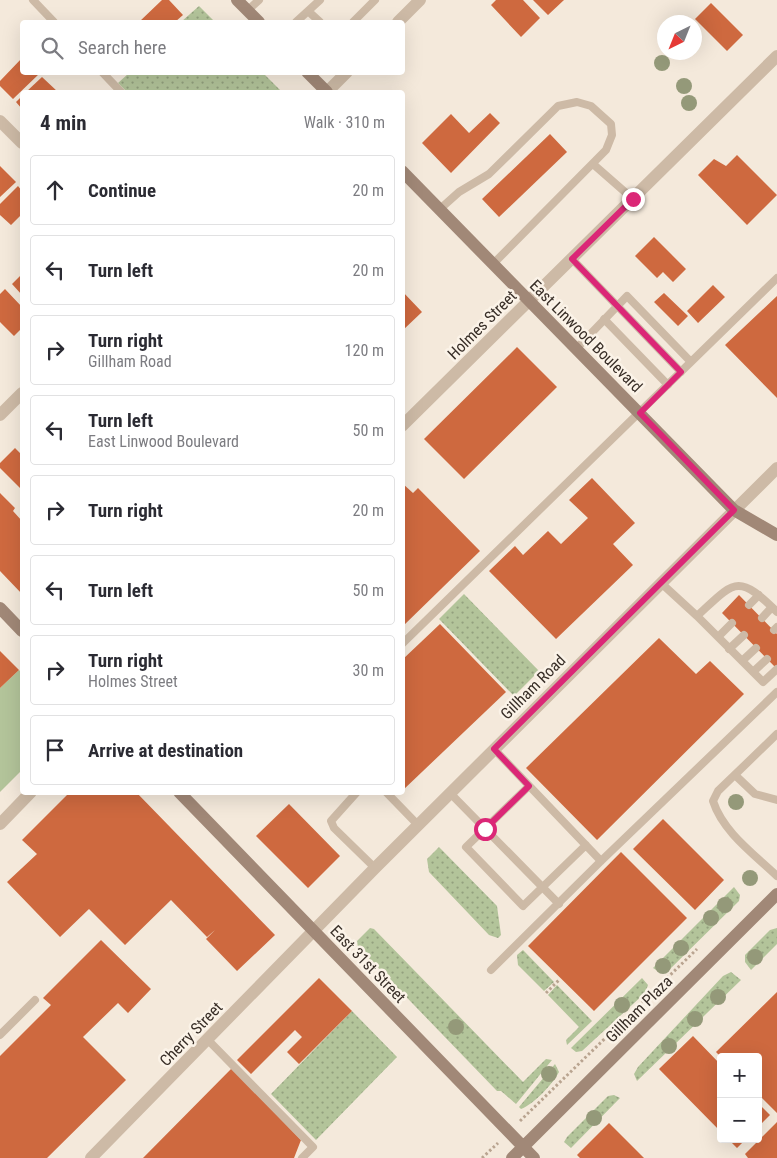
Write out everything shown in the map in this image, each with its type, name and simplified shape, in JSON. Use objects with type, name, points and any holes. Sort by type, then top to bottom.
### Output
[{"type":"main road","points":[[237,0],[257,20]]},
{"type":"main road","points":[[310,75],[325,90]]},
{"type":"main road","name":"East Linwood Boulevard","points":[[405,174],[734,510],[777,535]]},
{"type":"main road","points":[[0,608],[20,629]]},
{"type":"main road","name":"East 31st Street","points":[[182,795],[534,1158]]},
{"type":"main road","name":"Gillham Plaza","points":[[523,1147],[777,894]]},
{"type":"main road","points":[[512,1158],[523,1147]]},
{"type":"street","points":[[400,20],[419,0]]},
{"type":"street","name":"Holmes Street","points":[[405,423],[777,56]]},
{"type":"street","points":[[329,90],[344,75]]},
{"type":"street","points":[[0,121],[20,141]]},
{"type":"street","points":[[0,415],[20,395]]},
{"type":"street","name":"Gillham Road","points":[[314,931],[777,468]]},
{"type":"street","points":[[0,824],[28,795]]},
{"type":"street","name":"Cherry Street","points":[[91,1158],[314,931]]},
{"type":"lane","points":[[33,0],[52,20]]},
{"type":"lane","points":[[248,11],[259,0]]},
{"type":"lane","points":[[298,20],[320,0]]},
{"type":"lane","points":[[355,20],[375,0]]},
{"type":"lane","points":[[308,11],[318,20]]},
{"type":"lane","points":[[105,75],[119,90]]},
{"type":"lane","points":[[440,209],[459,192],[489,174],[558,106],[577,102],[591,106],[611,124],[612,135],[606,150],[493,264]]},
{"type":"lane","points":[[593,164],[633,199]]},
{"type":"lane","points":[[572,259],[681,372]]},
{"type":"lane","points":[[405,641],[777,278]]},
{"type":"lane","points":[[576,349],[627,296],[691,362]]},
{"type":"lane","points":[[604,318],[668,385]]},
{"type":"lane","points":[[661,583],[763,682],[777,669]]},
{"type":"lane","points":[[696,616],[728,588],[743,586],[759,595],[775,610],[762,618]]},
{"type":"lane","points":[[749,605],[759,595]]},
{"type":"lane","points":[[718,637],[732,623]]},
{"type":"lane","points":[[729,649],[744,635]]},
{"type":"lane","points":[[742,661],[756,648]]},
{"type":"lane","points":[[753,672],[766,659]]},
{"type":"lane","points":[[491,970],[777,692]]},
{"type":"lane","points":[[777,734],[718,791],[713,802],[718,817],[777,876]]},
{"type":"lane","points":[[494,749],[601,861]]},
{"type":"lane","points":[[735,775],[754,794],[777,800]]},
{"type":"lane","points":[[529,786],[466,847],[523,906],[586,845]]},
{"type":"lane","points":[[450,793],[558,904]]},
{"type":"lane","points":[[354,795],[331,822],[334,828],[375,868]]},
{"type":"lane","points":[[389,795],[418,825]]},
{"type":"lane","points":[[0,1035],[35,1000]]},
{"type":"lane","points":[[208,1040],[313,1148],[302,1158]]},
{"type":"path","points":[[482,1158],[698,948]]},
{"type":"path","points":[[546,993],[559,980]]},
{"type":"green space","points":[[199,6],[213,20],[183,20]]},
{"type":"green space","points":[[127,75],[265,75],[280,90],[125,90],[118,83]]},
{"type":"green space","points":[[464,594],[539,671],[514,696],[439,619]]},
{"type":"green space","points":[[20,671],[20,772],[0,792],[0,688]]},
{"type":"green space","points":[[439,847],[497,906],[501,935],[498,938],[489,935],[429,872],[427,859]]},
{"type":"green space","points":[[734,887],[740,895],[739,901],[667,972],[661,973],[653,968]]},
{"type":"green space","points":[[370,928],[374,929],[523,1082],[546,1059],[552,1060],[516,1104],[501,1091],[497,1091],[358,947],[357,941]]},
{"type":"green space","points":[[777,928],[777,944],[751,970],[745,962],[745,955],[770,930]]},
{"type":"green space","points":[[523,950],[554,982],[544,991],[518,965],[517,955]]},
{"type":"green space","points":[[731,972],[741,980],[637,1081],[634,1074],[638,1067],[723,976]]},
{"type":"green space","points":[[642,978],[648,985],[645,993],[582,1051],[576,1052],[571,1048]]},
{"type":"green space","points":[[557,985],[592,1021],[567,1045],[566,1040],[579,1027],[548,995]]},
{"type":"green space","points":[[352,1011],[397,1057],[316,1140],[271,1094]]},
{"type":"green space","points":[[555,1064],[559,1072],[552,1083],[537,1099],[521,1109],[519,1107]]},
{"type":"green space","points":[[614,1095],[620,1098],[571,1148],[564,1142],[608,1096]]},
{"type":"building","points":[[162,0],[169,0],[183,15],[177,20],[141,20]]},
{"type":"building","points":[[496,0],[523,0],[540,18],[521,37],[491,5]]},
{"type":"building","points":[[533,0],[564,0],[548,15]]},
{"type":"building","points":[[711,3],[743,35],[727,51],[702,26],[702,15],[699,15]]},
{"type":"building","points":[[20,60],[20,75],[38,75],[22,90],[20,90],[13,99],[0,86],[0,81]]},
{"type":"building","points":[[42,77],[56,90],[28,90]]},
{"type":"building","points":[[20,98],[20,107],[16,102]]},
{"type":"building","points":[[490,113],[500,123],[451,173],[422,143],[451,114],[469,133]]},
{"type":"building","points":[[550,134],[567,152],[499,217],[482,199]]},
{"type":"building","points":[[737,155],[777,195],[747,225],[698,175],[714,159],[726,166]]},
{"type":"building","points":[[0,166],[16,182],[0,197]]},
{"type":"building","points":[[18,186],[20,188],[20,216],[11,225],[0,215],[0,204]]},
{"type":"building","points":[[654,237],[686,269],[673,282],[663,272],[657,278],[635,256]]},
{"type":"building","points":[[20,276],[20,293],[12,284]]},
{"type":"building","points":[[713,285],[725,297],[698,323],[687,311]]},
{"type":"building","points":[[5,289],[20,305],[20,330],[14,336],[0,322],[0,294]]},
{"type":"building","points":[[664,293],[688,316],[678,326],[654,302]]},
{"type":"building","points":[[405,294],[422,312],[405,328]]},
{"type":"building","points":[[777,296],[777,398],[725,345]]},
{"type":"building","points":[[517,347],[557,387],[464,479],[424,439]]},
{"type":"building","points":[[15,448],[20,453],[20,488],[0,468],[0,463]]},
{"type":"building","points":[[592,478],[635,523],[613,544],[633,565],[556,639],[489,571],[515,546],[523,555],[548,531],[561,544],[588,518],[569,500]]},
{"type":"building","points":[[405,486],[413,493],[418,488],[480,551],[405,624]]},
{"type":"building","points":[[0,493],[15,508],[13,511],[20,519],[20,592],[0,571]]},
{"type":"building","points":[[739,595],[777,634],[777,669],[722,613]]},
{"type":"building","points":[[440,624],[506,692],[405,788],[405,657]]},
{"type":"building","points":[[659,638],[696,674],[710,661],[744,694],[597,840],[526,768]]},
{"type":"building","points":[[0,651],[19,670],[0,688]]},
{"type":"building","points":[[67,795],[139,795],[275,935],[237,971],[206,939],[215,930],[207,937],[171,900],[125,945],[89,909],[60,937],[7,882],[37,854],[22,840]]},
{"type":"building","points":[[289,804],[340,856],[308,888],[256,836]]},
{"type":"building","points":[[663,819],[724,880],[695,910],[633,849]]},
{"type":"building","points":[[621,852],[687,918],[594,1011],[528,946]]},
{"type":"building","points":[[101,940],[151,989],[128,1013],[118,1003],[83,1037],[126,1080],[47,1158],[0,1158],[0,1056],[51,1005],[43,998]]},
{"type":"building","points":[[319,978],[352,1011],[299,1064],[287,1052],[302,1037],[295,1030],[251,1074],[237,1060]]},
{"type":"building","points":[[777,992],[777,1113],[762,1098],[762,1053],[716,1052]]},
{"type":"building","points":[[693,1036],[717,1061],[717,1128],[659,1069]]},
{"type":"building","points":[[232,1068],[301,1140],[294,1158],[143,1158]]},
{"type":"building","points":[[762,1107],[770,1115],[762,1123]]},
{"type":"building","points":[[777,1122],[777,1158],[748,1158],[745,1154],[756,1143],[762,1143],[762,1137]]},
{"type":"building","points":[[609,1123],[644,1158],[580,1158],[577,1155]]},
{"type":"building","points":[[732,1143],[742,1143],[737,1148]]},
{"type":"route","points":[[485,829],[529,786],[494,749],[734,510],[640,413],[681,372],[572,259],[633,199]]}]
